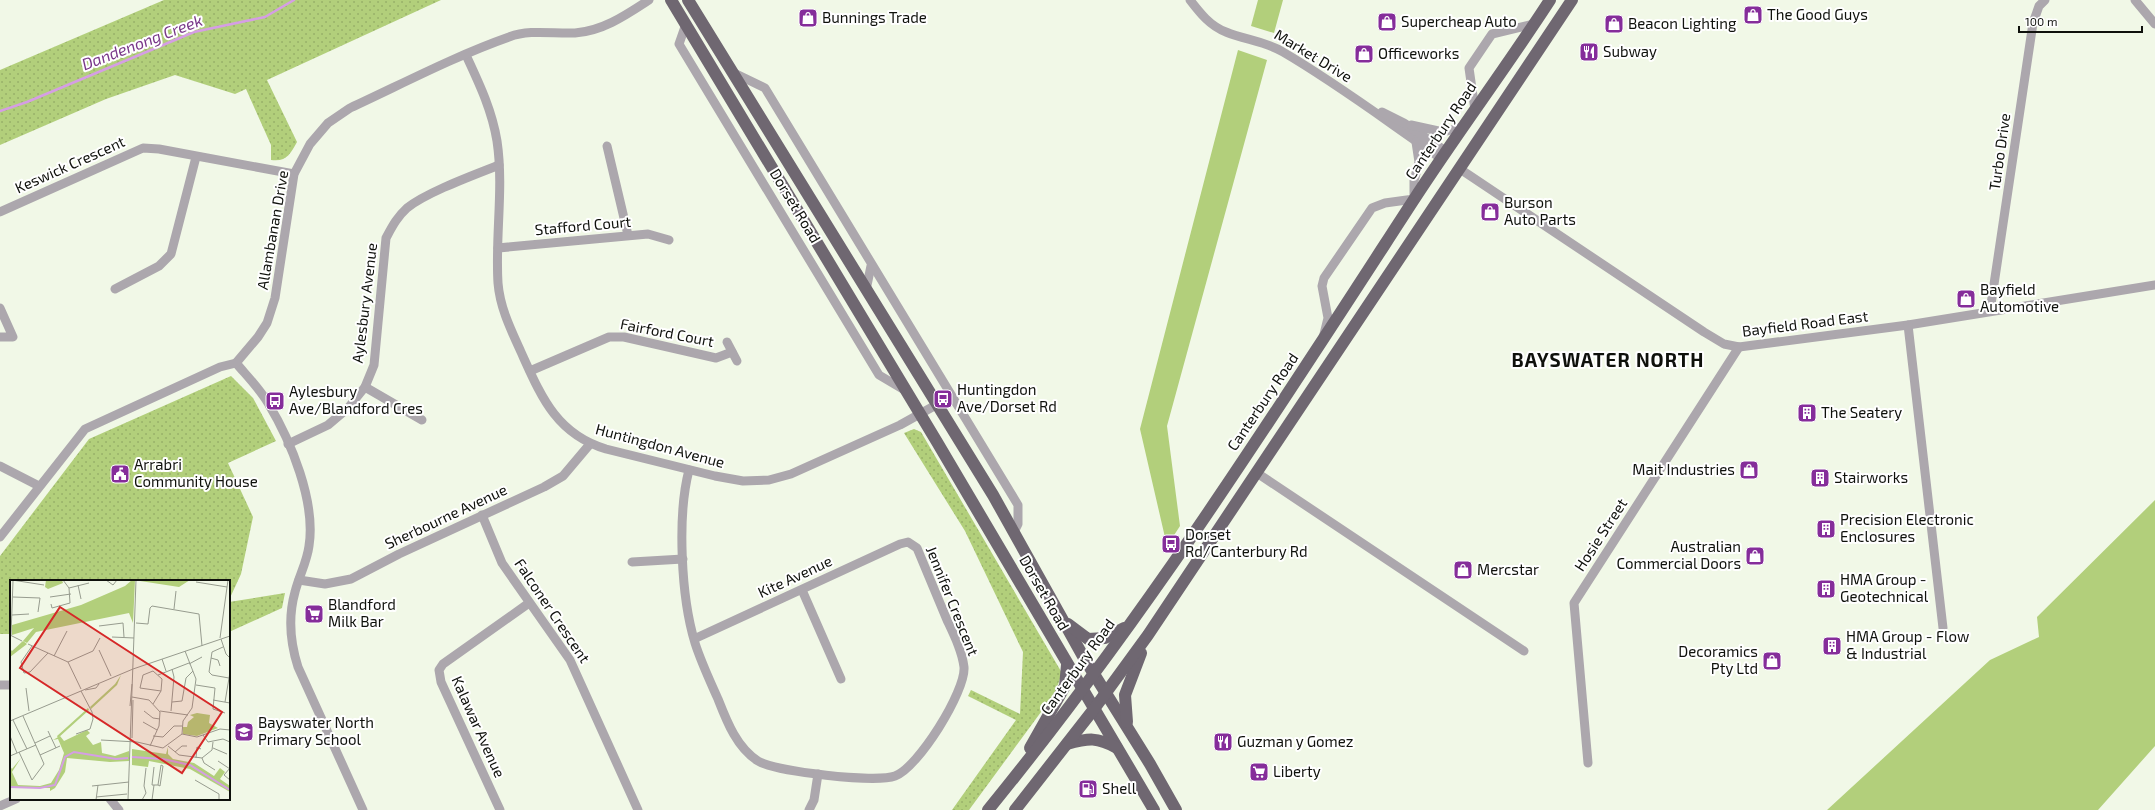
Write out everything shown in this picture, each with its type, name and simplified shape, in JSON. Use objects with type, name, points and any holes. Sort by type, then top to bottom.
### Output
[{"type":"main road","name":"Dorset Road","points":[[671,0],[920,414],[1154,810]]},
{"type":"main road","name":"Canterbury Road","points":[[988,810],[1095,675],[1242,463],[1414,199],[1550,0]]},
{"type":"main road","points":[[1015,810],[1094,709],[1148,635],[1572,0]]},
{"type":"main road","name":"Dorset Road","points":[[692,3],[1014,532],[1095,675],[1128,727],[1176,810]]},
{"type":"main road","points":[[1445,155],[1460,169]]},
{"type":"main road","points":[[1307,365],[1322,374]]},
{"type":"main road","points":[[1064,621],[1088,639],[1114,635],[1129,625]]},
{"type":"main road","points":[[1128,727],[1125,695],[1148,635]]},
{"type":"main road","points":[[1010,782],[1065,686],[1067,665]]},
{"type":"main road","points":[[1067,744],[1090,739],[1098,739],[1118,749]]},
{"type":"street","name":"Allambanan Drive","points":[[236,363],[258,337],[267,323],[272,309],[279,277],[294,174],[310,144],[328,123],[350,108],[466,55],[510,37],[538,32],[583,32],[603,27],[650,0]]},
{"type":"street","name":"Market Drive","points":[[1190,0],[1204,17],[1219,29],[1256,40],[1282,51],[1376,111],[1416,142],[1445,155]]},
{"type":"street","name":"Turbo Drive","points":[[1990,311],[2033,23],[2039,6],[2044,0]]},
{"type":"street","points":[[2135,0],[2155,24]]},
{"type":"street","name":"Dorset Road","points":[[686,24],[679,44],[879,375],[906,391]]},
{"type":"street","points":[[1475,110],[1469,68],[1488,37],[1498,31],[1534,24]]},
{"type":"street","name":"Huntingdon Avenue","points":[[466,55],[493,120],[499,165],[498,284],[502,306],[546,405],[556,417],[575,434],[590,444],[689,470],[755,482],[782,478],[920,414],[936,405]]},
{"type":"street","points":[[734,73],[765,88],[871,266],[1018,505],[1018,524],[1014,532]]},
{"type":"street","name":"Market Drive","points":[[1376,111],[1404,123],[1445,155]]},
{"type":"street","points":[[1404,123],[1443,132],[1464,127]]},
{"type":"street","points":[[1320,344],[1328,318],[1322,286],[1327,272],[1372,208],[1385,203],[1414,199],[1414,181],[1419,162],[1416,142]]},
{"type":"street","points":[[607,146],[628,235]]},
{"type":"street","name":"Keswick Crescent","points":[[0,212],[143,148],[159,149],[294,174]]},
{"type":"street","points":[[115,289],[159,266],[171,254],[196,156]]},
{"type":"street","name":"Aylesbury Avenue","points":[[288,444],[328,425],[348,408],[365,387],[374,365],[386,238],[395,220],[407,208],[499,165]]},
{"type":"street","name":"Bayfield Road East","points":[[1460,169],[1704,332],[1724,344],[1739,347],[1908,324],[2155,285]]},
{"type":"street","name":"Stafford Court","points":[[498,248],[628,235],[655,235],[670,240]]},
{"type":"street","points":[[866,290],[871,266]]},
{"type":"street","points":[[0,308],[13,337],[0,337]]},
{"type":"street","points":[[1908,324],[1943,628]]},
{"type":"street","name":"Fairford Court","points":[[530,371],[609,337],[624,338],[716,358],[732,352]]},
{"type":"street","points":[[728,342],[737,361]]},
{"type":"street","name":"Hosie Street","points":[[1588,762],[1574,603],[1739,347]]},
{"type":"street","points":[[0,537],[80,434],[92,425],[220,367],[236,363],[268,403],[288,444],[303,484],[311,512],[309,547],[294,592],[291,618],[294,656],[363,810]]},
{"type":"street","points":[[365,387],[422,420]]},
{"type":"street","name":"Sherbourne Avenue","points":[[299,580],[325,584],[351,579],[399,554],[544,487],[563,476],[590,444]]},
{"type":"street","points":[[0,466],[39,486]]},
{"type":"street","name":"Jennifer Crescent","points":[[689,470],[682,506],[683,559],[694,639],[726,718],[736,738],[750,755],[768,767],[818,774],[873,778],[894,776],[904,772],[913,763],[939,726],[960,690],[963,680],[964,667],[958,645],[917,548],[908,542]]},
{"type":"street","points":[[1256,473],[1524,651]]},
{"type":"street","name":"Falconer Crescent","points":[[482,515],[502,563],[570,660],[638,810]]},
{"type":"street","name":"Kite Avenue","points":[[694,639],[900,544],[908,542]]},
{"type":"street","points":[[632,562],[683,559]]},
{"type":"street","points":[[802,590],[841,679]]},
{"type":"street","name":"Kalawar Avenue","points":[[500,810],[441,682],[439,670],[443,664],[529,603]]},
{"type":"street","points":[[810,810],[814,800],[818,774]]},
{"type":"street","points":[[0,806],[14,800]]},
{"type":"street","points":[[111,800],[119,810]]},
{"type":"green space","points":[[164,0],[441,0],[267,80],[297,142],[290,153],[281,160],[271,160],[271,145],[246,89],[235,94],[175,75],[106,99],[0,145],[0,70]]},
{"type":"green space","points":[[1258,0],[1283,0],[1274,33],[1251,26]]},
{"type":"green space","points":[[1238,50],[1267,60],[1167,426],[1180,526],[1167,546],[1140,429]]},
{"type":"green space","points":[[231,376],[253,398],[276,441],[228,463],[253,517],[241,574],[230,598],[230,580],[10,580],[10,634],[0,634],[0,556],[89,439]]},
{"type":"green space","points":[[914,429],[921,432],[1062,673],[1055,693],[969,810],[952,810],[1016,720],[968,696],[971,690],[1020,714],[1023,652],[965,531],[904,433]]},
{"type":"green space","points":[[2155,500],[2155,746],[2098,810],[1827,810],[1990,660],[2039,637],[2037,617]]},
{"type":"green space","points":[[285,593],[282,608],[230,632],[230,602]]},
{"type":"waterway","name":"Dandenong Creek","points":[[0,111],[27,102],[194,32],[265,17],[294,0]]},
{"type":"place","name":"The Good Guys","points":[[1753,15]]},
{"type":"place","name":"Bunnings Trade","points":[[808,18]]},
{"type":"place","name":"Supercheap Auto","points":[[1387,22]]},
{"type":"place","name":"Beacon Lighting","points":[[1614,24]]},
{"type":"place","name":"Subway","points":[[1589,52]]},
{"type":"place","name":"Officeworks","points":[[1364,54]]},
{"type":"place","name":"Burson Auto Parts","points":[[1490,212]]},
{"type":"place","name":"Bayfield Automotive","points":[[1966,299]]},
{"type":"place","name":"Huntingdon Ave/Dorset Rd","points":[[943,399]]},
{"type":"place","name":"Aylesbury Ave/Blandford Cres","points":[[275,401]]},
{"type":"place","name":"The Seatery","points":[[1807,413]]},
{"type":"place","name":"Mait Industries","points":[[1749,470]]},
{"type":"place","name":"Arrabri Community House","points":[[120,474]]},
{"type":"place","name":"Stairworks","points":[[1820,478]]},
{"type":"place","name":"Precision Electronic Enclosures","points":[[1826,529]]},
{"type":"place","name":"Dorset Rd/Canterbury Rd","points":[[1171,544]]},
{"type":"place","name":"Australian Commercial Doors","points":[[1755,556]]},
{"type":"place","name":"Mercstar","points":[[1463,570]]},
{"type":"place","name":"HMA Group - Geotechnical","points":[[1826,589]]},
{"type":"place","name":"Blandford Milk Bar","points":[[314,614]]},
{"type":"place","name":"HMA Group - Flow & Industrial","points":[[1832,646]]},
{"type":"place","name":"Decoramics Pty Ltd","points":[[1772,661]]},
{"type":"place","name":"Bayswater North Primary School","points":[[244,732]]},
{"type":"place","name":"Guzman y Gomez","points":[[1223,742]]},
{"type":"place","name":"Liberty","points":[[1259,772]]},
{"type":"place","name":"Shell","points":[[1088,789]]},
{"type":"district","name":"BAYSWATER NORTH","points":[[1608,360]]}]
